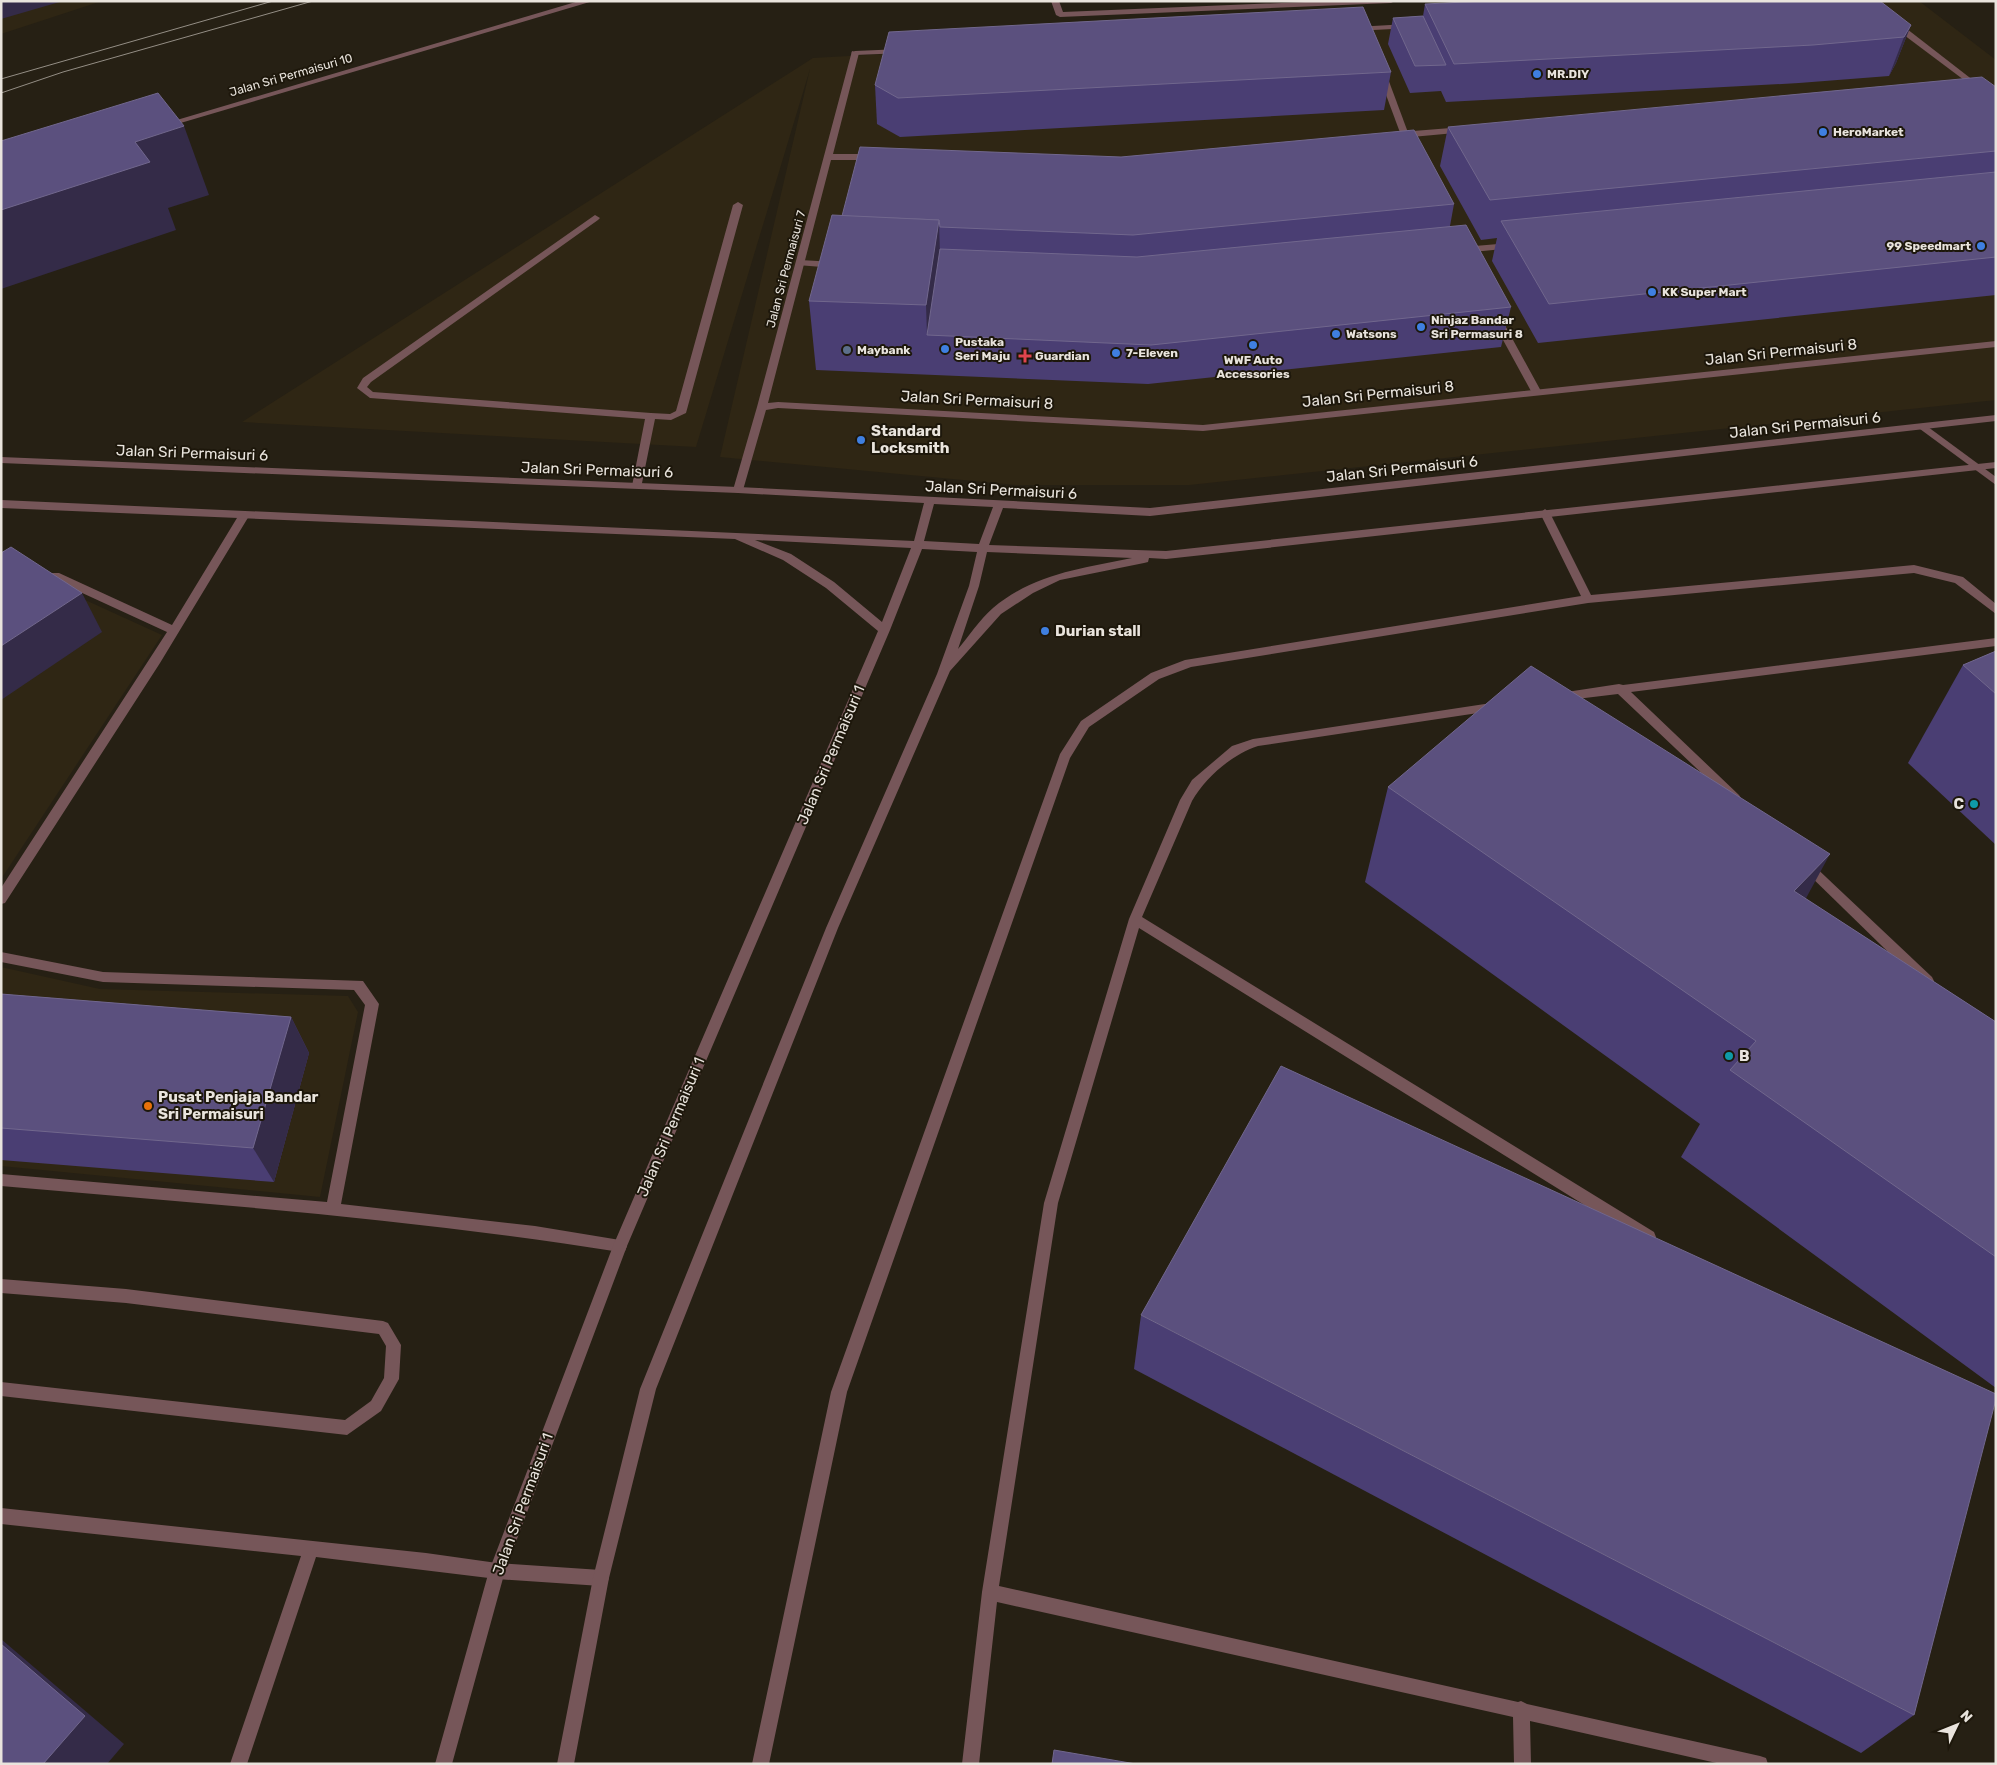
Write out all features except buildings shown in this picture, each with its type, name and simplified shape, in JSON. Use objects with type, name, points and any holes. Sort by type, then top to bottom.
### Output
[{"type":"street","name":"Jalan Sri Permaisuri 10","points":[[153,129],[589,1]]},
{"type":"street","points":[[1055,1],[1060,15],[1391,1]]},
{"type":"street","points":[[1891,20],[1996,102]]},
{"type":"street","points":[[1346,30],[1368,33],[1415,26]]},
{"type":"street","name":"Jalan Sri Permaisuri 7","points":[[738,490],[829,157],[855,53],[915,51]]},
{"type":"street","points":[[1378,64],[1398,135],[1412,153]]},
{"type":"street","points":[[1967,88],[1977,87]]},
{"type":"street","points":[[1398,135],[1472,129]]},
{"type":"street","points":[[829,157],[887,158]]},
{"type":"street","points":[[596,218],[367,380],[362,388],[370,395],[651,416],[671,417],[681,413],[738,205]]},
{"type":"street","points":[[1458,251],[1520,245]]},
{"type":"street","points":[[800,263],[850,266]]},
{"type":"street","points":[[1492,309],[1537,392]]},
{"type":"street","name":"Jalan Sri Permaisuri 8","points":[[762,407],[778,405],[1203,428],[1996,344]]},
{"type":"street","points":[[637,486],[651,416]]},
{"type":"street","name":"Jalan Sri Permaisuri 6","points":[[1,460],[738,490],[1150,512],[1996,418]]},
{"type":"street","points":[[1924,427],[1996,482]]},
{"type":"street","points":[[943,674],[997,611],[1029,590],[1057,576],[1166,555],[1996,465]]},
{"type":"street","name":"Jalan Sri Permaisuri 1","points":[[443,1764],[497,1571],[620,1246],[884,630],[918,545],[930,501]]},
{"type":"street","points":[[1,504],[1166,555]]},
{"type":"street","points":[[565,1764],[601,1578],[648,1388],[832,928],[943,674],[974,586],[982,547],[999,504]]},
{"type":"street","points":[[1545,513],[1588,599]]},
{"type":"street","points":[[1,899],[156,660],[244,516]]},
{"type":"street","points":[[731,535],[787,557],[830,586],[884,630]]},
{"type":"street","points":[[760,1764],[839,1392],[1064,757],[1085,724],[1155,676],[1189,663],[1588,599],[1914,569],[1959,580],[1996,610]]},
{"type":"street","points":[[31,579],[40,576],[55,576],[174,631]]},
{"type":"street","points":[[1551,698],[1996,642]]},
{"type":"street","points":[[1619,688],[1742,805]]},
{"type":"street","points":[[970,1764],[990,1592],[1051,1203],[1135,919],[1186,800],[1196,783],[1236,749],[1257,742],[1512,704]]},
{"type":"street","points":[[1793,853],[1938,991]]},
{"type":"street","points":[[1135,919],[1658,1242]]},
{"type":"street","points":[[1,957],[102,977],[358,985],[372,1004],[333,1209]]},
{"type":"street","points":[[1,1180],[333,1209],[535,1232],[620,1246]]},
{"type":"street","points":[[1,1286],[126,1296],[383,1328],[394,1345],[392,1379],[376,1406],[348,1428],[1,1390]]},
{"type":"street","points":[[1,1516],[426,1561],[497,1571],[601,1578]]},
{"type":"street","points":[[238,1764],[312,1550]]},
{"type":"street","points":[[990,1592],[1521,1709],[1760,1764]]},
{"type":"street","points":[[1521,1709],[1523,1764]]},
{"type":"shaded area","points":[[1,1],[102,1],[1,34]]},
{"type":"shaded area","points":[[1840,1],[1919,1],[1996,60],[1996,400],[1189,485],[1016,485],[720,457],[810,69],[696,447],[242,422],[813,58]]},
{"type":"shaded area","points":[[48,583],[162,635],[1,879],[1,612]]},
{"type":"shaded area","points":[[1,967],[100,989],[348,996],[358,1012],[320,1197],[1,1166]]},
{"type":"tram line","points":[[1,79],[273,1]]},
{"type":"tram line","points":[[1,93],[63,72],[313,1]]},
{"type":"place","name":"MR.DIY","points":[[1537,74]]},
{"type":"place","name":"HeroMarket","points":[[1823,132]]},
{"type":"place","name":"99 Speedmart","points":[[1981,246]]},
{"type":"place","name":"KK Super Mart","points":[[1652,292]]},
{"type":"place","name":"Ninjaz Bandar Sri Permasuri 8","points":[[1421,327]]},
{"type":"place","name":"Watsons","points":[[1336,334]]},
{"type":"place","name":"WWF Auto Accessories","points":[[1253,345]]},
{"type":"place","name":"Pustaka Seri Maju","points":[[945,349]]},
{"type":"place","name":"Maybank","points":[[847,350]]},
{"type":"place","name":"7-Eleven","points":[[1116,353]]},
{"type":"place","name":"Guardian","points":[[1025,356]]},
{"type":"place","name":"Standard Locksmith","points":[[861,440]]},
{"type":"place","name":"Durian stall","points":[[1045,631]]},
{"type":"place","name":"C","points":[[1974,804]]},
{"type":"place","name":"B","points":[[1729,1056]]},
{"type":"place","name":"Pusat Penjaja Bandar Sri Permaisuri","points":[[148,1106]]}]
